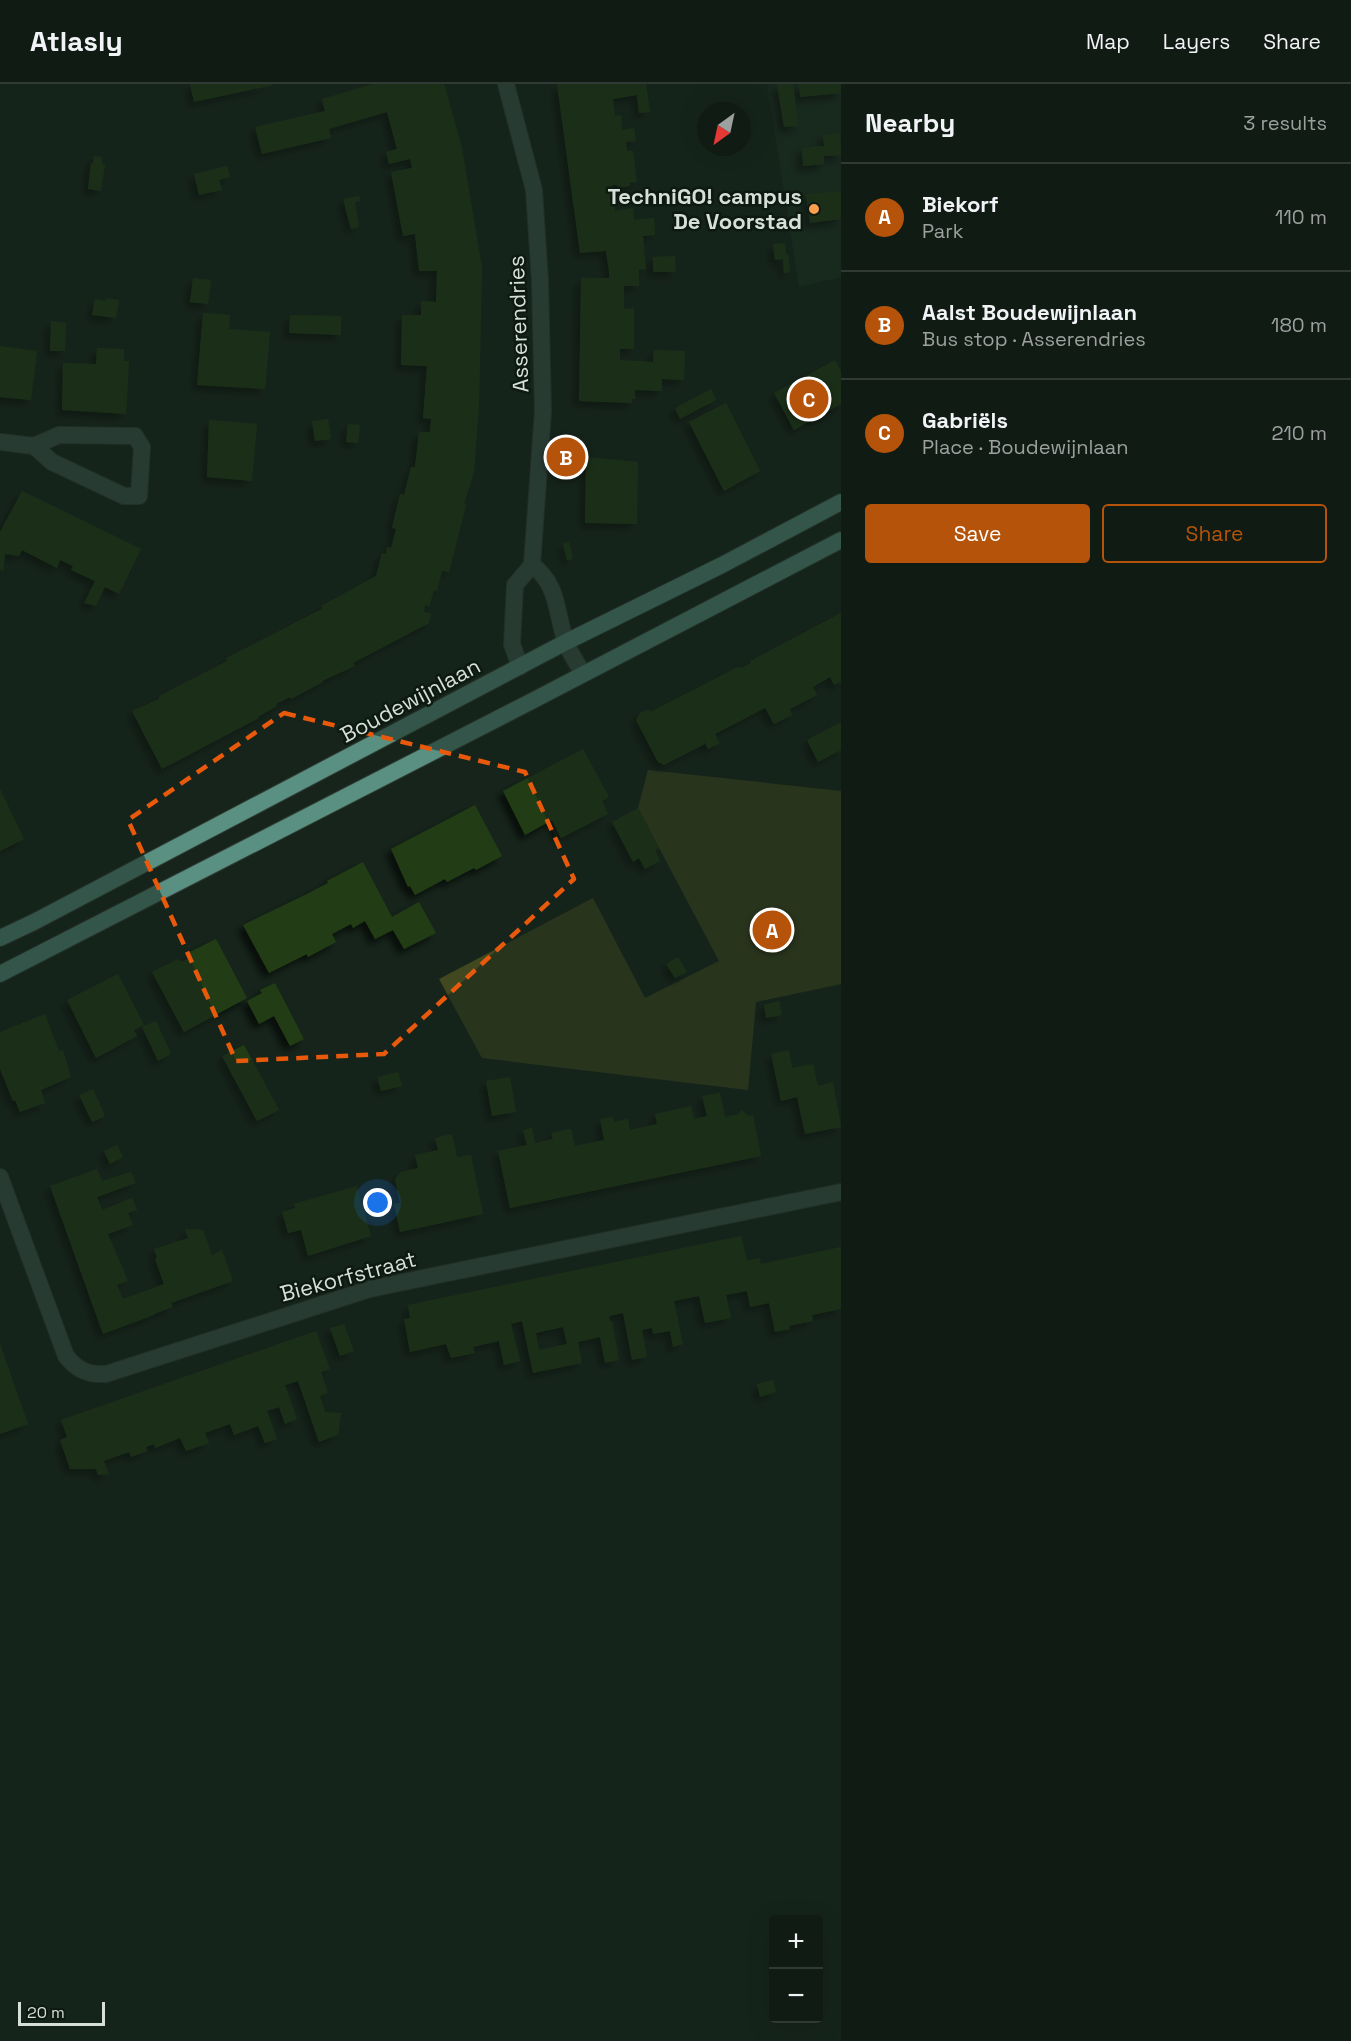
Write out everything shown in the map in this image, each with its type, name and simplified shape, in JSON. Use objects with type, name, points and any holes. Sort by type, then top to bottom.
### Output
[{"type":"main road","name":"Boudewijnlaan","points":[[0,938],[566,642],[841,502]]},
{"type":"main road","points":[[0,974],[841,540]]},
{"type":"street","name":"Asserendries","points":[[506,84],[534,190],[540,281],[543,411],[532,565]]},
{"type":"street","points":[[0,442],[34,446],[59,435],[135,436],[142,447],[139,496],[124,496],[62,467],[52,462],[34,446]]},
{"type":"street","points":[[520,667],[512,644],[515,585],[532,565],[543,573],[553,589],[566,642],[583,674]]},
{"type":"street","name":"Biekorfstraat","points":[[0,1177],[66,1356],[73,1365],[84,1372],[95,1375],[106,1374],[370,1289],[841,1192]]},
{"type":"highlighted area","points":[[284,713],[525,772],[574,879],[384,1054],[236,1061],[128,820]]},
{"type":"shaded area","name":"TechniGO! campus De Voorstad","points":[[767,84],[841,84],[841,277],[799,287]]},
{"type":"green space","points":[[648,770],[841,791],[841,984],[756,1002],[748,1090],[482,1058],[439,979],[593,898],[645,998],[719,961],[638,808]]},
{"type":"building","points":[[190,84],[272,84],[273,85],[194,102]]},
{"type":"building","points":[[373,84],[444,84],[462,148],[482,268],[479,405],[474,472],[464,504],[466,505],[449,572],[442,571],[437,591],[434,590],[429,607],[425,605],[424,612],[431,614],[429,623],[353,663],[355,666],[291,699],[290,697],[276,704],[277,706],[259,718],[162,769],[132,711],[159,699],[159,696],[227,661],[226,658],[322,609],[321,606],[376,576],[382,553],[386,554],[387,547],[391,548],[396,529],[392,528],[400,494],[404,495],[411,467],[415,467],[419,432],[430,432],[431,419],[423,418],[427,366],[401,365],[402,315],[421,315],[421,301],[436,302],[437,271],[419,271],[415,234],[403,236],[391,172],[412,168],[410,159],[389,164],[386,152],[397,149],[387,112],[329,129],[331,138],[262,154],[255,127],[325,111],[322,99]]},
{"type":"building","points":[[557,84],[646,84],[650,112],[639,113],[637,95],[613,99],[615,116],[621,115],[622,130],[634,128],[636,141],[626,142],[627,151],[633,151],[637,182],[618,188],[617,185],[612,185],[615,211],[633,208],[634,220],[654,218],[655,235],[643,236],[646,269],[639,270],[639,286],[624,286],[624,309],[634,308],[634,349],[620,349],[620,360],[653,362],[654,350],[685,351],[684,380],[662,379],[662,391],[635,390],[635,399],[632,399],[632,403],[579,401],[581,278],[609,278],[609,272],[606,251],[580,253]]},
{"type":"building","points":[[777,84],[793,84],[798,126],[784,127]]},
{"type":"building","points":[[799,84],[841,84],[841,93],[800,97]]},
{"type":"building","points":[[840,134],[841,155],[824,156],[824,164],[803,166],[802,148],[824,146],[823,135]]},
{"type":"building","points":[[94,156],[102,157],[102,164],[105,164],[101,191],[88,189]]},
{"type":"building","points":[[227,166],[230,177],[219,180],[222,190],[199,195],[194,174]]},
{"type":"building","points":[[841,191],[841,219],[810,223],[806,194]]},
{"type":"building","points":[[359,196],[360,201],[355,202],[359,227],[351,229],[343,199]]},
{"type":"building","points":[[785,243],[790,272],[784,273],[783,259],[775,260],[773,244]]},
{"type":"building","points":[[675,256],[676,272],[653,272],[653,257]]},
{"type":"building","points":[[193,278],[211,280],[208,304],[190,302]]},
{"type":"building","points":[[106,298],[119,300],[116,318],[92,315],[95,299],[106,301]]},
{"type":"building","points":[[203,313],[230,315],[229,329],[270,332],[265,389],[197,385]]},
{"type":"building","points":[[290,315],[341,316],[341,335],[289,333]]},
{"type":"building","points":[[51,321],[66,323],[65,351],[50,351]]},
{"type":"building","points":[[0,346],[37,351],[31,400],[0,397]]},
{"type":"building","points":[[97,348],[124,349],[124,361],[129,361],[126,414],[62,410],[63,363],[96,364]]},
{"type":"building","points":[[835,360],[841,371],[841,404],[794,430],[774,393]]},
{"type":"building","points":[[711,389],[716,400],[680,419],[675,408]]},
{"type":"building","points":[[726,403],[760,471],[724,491],[689,422]]},
{"type":"building","points":[[328,419],[331,439],[315,441],[312,421]]},
{"type":"building","points":[[209,420],[257,424],[252,481],[207,477]]},
{"type":"building","points":[[348,424],[360,425],[358,443],[346,442]]},
{"type":"building","points":[[586,457],[638,462],[637,524],[585,523]]},
{"type":"building","points":[[22,491],[141,549],[119,594],[105,587],[96,606],[84,603],[95,581],[71,570],[73,566],[60,560],[57,568],[22,550],[19,556],[5,554],[3,571],[0,570],[0,532]]},
{"type":"building","points":[[569,542],[573,559],[567,560],[563,543]]},
{"type":"building","points":[[841,613],[841,682],[834,685],[830,677],[813,687],[817,695],[790,709],[792,715],[774,724],[765,708],[715,734],[720,743],[708,749],[703,738],[705,744],[664,765],[658,762],[636,720],[640,713],[647,710],[652,711],[738,667],[741,668]]},
{"type":"building","points":[[841,722],[841,750],[818,762],[807,740]]},
{"type":"building","points":[[583,749],[609,797],[602,801],[608,814],[561,838],[552,820],[525,835],[503,791]]},
{"type":"building","points":[[0,789],[24,839],[0,851]]},
{"type":"building","points":[[475,805],[502,856],[447,882],[445,879],[415,895],[410,886],[408,887],[391,849]]},
{"type":"building","points":[[638,808],[659,848],[655,850],[660,861],[645,869],[639,858],[633,862],[612,822]]},
{"type":"building","points":[[363,862],[392,917],[419,902],[436,933],[404,949],[393,930],[375,939],[365,921],[353,928],[351,924],[332,934],[336,942],[308,957],[307,954],[269,973],[243,925],[328,883],[327,881]]},
{"type":"building","points":[[216,939],[247,998],[184,1032],[152,972],[178,959],[181,962],[190,958],[190,952]]},
{"type":"building","points":[[678,957],[687,972],[675,978],[666,964]]},
{"type":"building","points":[[118,974],[144,1025],[134,1030],[137,1036],[96,1058],[67,1000]]},
{"type":"building","points":[[275,983],[304,1039],[290,1046],[274,1016],[259,1024],[247,1001],[262,993],[260,990]]},
{"type":"building","points":[[779,1001],[782,1015],[766,1018],[764,1005]]},
{"type":"building","points":[[45,1014],[59,1051],[63,1050],[71,1077],[41,1090],[45,1103],[20,1112],[0,1069],[0,1032]]},
{"type":"building","points":[[156,1021],[171,1054],[158,1061],[142,1027]]},
{"type":"building","points":[[244,1045],[279,1110],[257,1121],[222,1056]]},
{"type":"building","points":[[789,1050],[792,1068],[813,1064],[818,1086],[833,1082],[841,1127],[805,1134],[797,1097],[781,1101],[771,1054]]},
{"type":"building","points":[[398,1072],[402,1086],[381,1091],[377,1077]]},
{"type":"building","points":[[510,1077],[516,1112],[492,1116],[486,1081]]},
{"type":"building","points":[[93,1089],[105,1116],[92,1122],[79,1095]]},
{"type":"building","points":[[720,1093],[725,1117],[739,1114],[741,1110],[749,1116],[753,1115],[761,1156],[510,1208],[498,1151],[527,1145],[523,1130],[532,1128],[535,1143],[553,1139],[551,1133],[571,1129],[575,1146],[604,1140],[600,1119],[613,1117],[614,1122],[628,1119],[630,1130],[657,1124],[655,1114],[691,1106],[694,1119],[707,1116],[702,1096]]},
{"type":"building","points":[[452,1134],[457,1157],[471,1155],[483,1214],[400,1232],[394,1204],[400,1203],[395,1179],[401,1172],[418,1168],[415,1155],[438,1150],[435,1138]]},
{"type":"building","points":[[117,1145],[123,1157],[110,1164],[104,1151]]},
{"type":"building","points":[[97,1169],[102,1181],[131,1172],[136,1183],[97,1197],[102,1210],[132,1198],[137,1210],[128,1213],[133,1225],[108,1234],[128,1281],[117,1285],[123,1299],[164,1284],[154,1249],[188,1238],[185,1229],[203,1230],[212,1255],[222,1250],[233,1281],[171,1303],[173,1307],[103,1334],[50,1186]]},
{"type":"building","points":[[357,1186],[371,1236],[308,1256],[301,1230],[288,1233],[282,1212],[295,1208],[294,1204]]},
{"type":"building","points":[[741,1236],[747,1261],[759,1258],[761,1264],[841,1247],[841,1309],[812,1315],[813,1321],[789,1326],[790,1329],[775,1332],[769,1303],[750,1307],[747,1291],[726,1295],[731,1318],[705,1323],[699,1296],[674,1301],[683,1344],[673,1347],[670,1331],[653,1334],[652,1328],[642,1330],[647,1357],[632,1360],[623,1313],[609,1316],[610,1322],[612,1321],[619,1360],[605,1363],[600,1337],[578,1342],[582,1363],[533,1373],[522,1321],[511,1324],[520,1361],[504,1365],[499,1341],[473,1347],[475,1353],[451,1358],[446,1344],[410,1352],[404,1319],[410,1318],[408,1305]],"holes":[[[563,1327],[567,1344],[539,1350],[536,1333]]]},
{"type":"building","points":[[344,1324],[354,1351],[340,1356],[330,1328]]},
{"type":"building","points":[[316,1331],[330,1369],[321,1372],[328,1393],[320,1396],[325,1412],[341,1413],[338,1435],[319,1442],[298,1381],[285,1385],[297,1419],[285,1424],[279,1407],[267,1411],[277,1439],[265,1443],[258,1426],[234,1435],[230,1424],[205,1433],[209,1443],[186,1451],[180,1438],[155,1448],[154,1444],[146,1447],[147,1451],[131,1457],[129,1452],[104,1461],[109,1474],[98,1475],[96,1469],[70,1469],[60,1440],[67,1437],[61,1420]]},
{"type":"building","points":[[0,1344],[28,1424],[0,1434]]},
{"type":"building","points":[[773,1380],[776,1392],[760,1397],[757,1384]]},
{"type":"place","name":"TechniGO! campus De Voorstad","points":[[814,209]]},
{"type":"place","name":"Gabriëls","points":[[809,399]]},
{"type":"place","name":"Aalst Boudewijnlaan","points":[[566,457]]},
{"type":"place","name":"Biekorf","points":[[772,930]]}]
